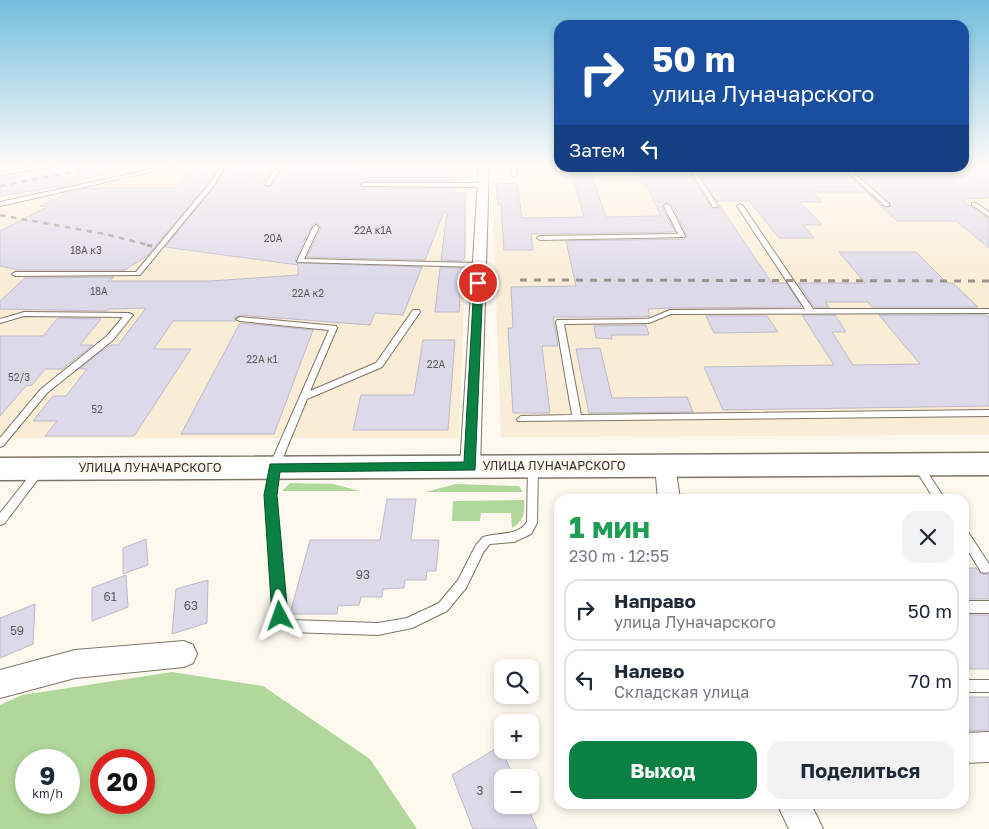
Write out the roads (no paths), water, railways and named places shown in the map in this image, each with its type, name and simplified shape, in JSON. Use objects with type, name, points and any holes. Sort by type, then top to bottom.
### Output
[{"type":"main road","name":"УЛИЦА ЛУНАЧАРСКОГО","points":[[0,469],[989,464]]},
{"type":"street","points":[[470,467],[482,204]]},
{"type":"street","points":[[665,466],[668,494]]},
{"type":"street","points":[[0,684],[75,664],[184,654]]},
{"type":"street","points":[[969,748],[989,747]]},
{"type":"street","points":[[797,809],[807,829]]},
{"type":"lane","points":[[15,274],[138,274],[196,204]]},
{"type":"lane","points":[[974,204],[989,215]]},
{"type":"lane","points":[[540,238],[682,236],[667,206]]},
{"type":"lane","points":[[740,206],[810,311]]},
{"type":"lane","points":[[316,226],[300,261],[479,265]]},
{"type":"lane","points":[[577,418],[560,322],[649,321],[670,312],[989,311]]},
{"type":"lane","points":[[304,397],[379,365],[416,312]]},
{"type":"lane","points":[[0,322],[24,314],[129,315],[110,338],[44,391],[0,444]]},
{"type":"lane","points":[[240,319],[333,328],[274,467],[271,495],[280,616],[289,626],[378,629],[408,624],[443,607],[462,584],[480,548],[487,540],[514,537],[526,532],[532,523],[533,466]]},
{"type":"lane","points":[[521,419],[989,413]]},
{"type":"lane","points":[[917,464],[937,494]]},
{"type":"lane","points":[[0,521],[40,469]]},
{"type":"lane","points":[[969,543],[985,568]]},
{"type":"lane","points":[[969,606],[989,607]]},
{"type":"lane","points":[[969,686],[989,686]]},
{"type":"railway","points":[[0,215],[105,234],[152,246],[147,245]]},
{"type":"railway","points":[[520,280],[989,281]]}]
